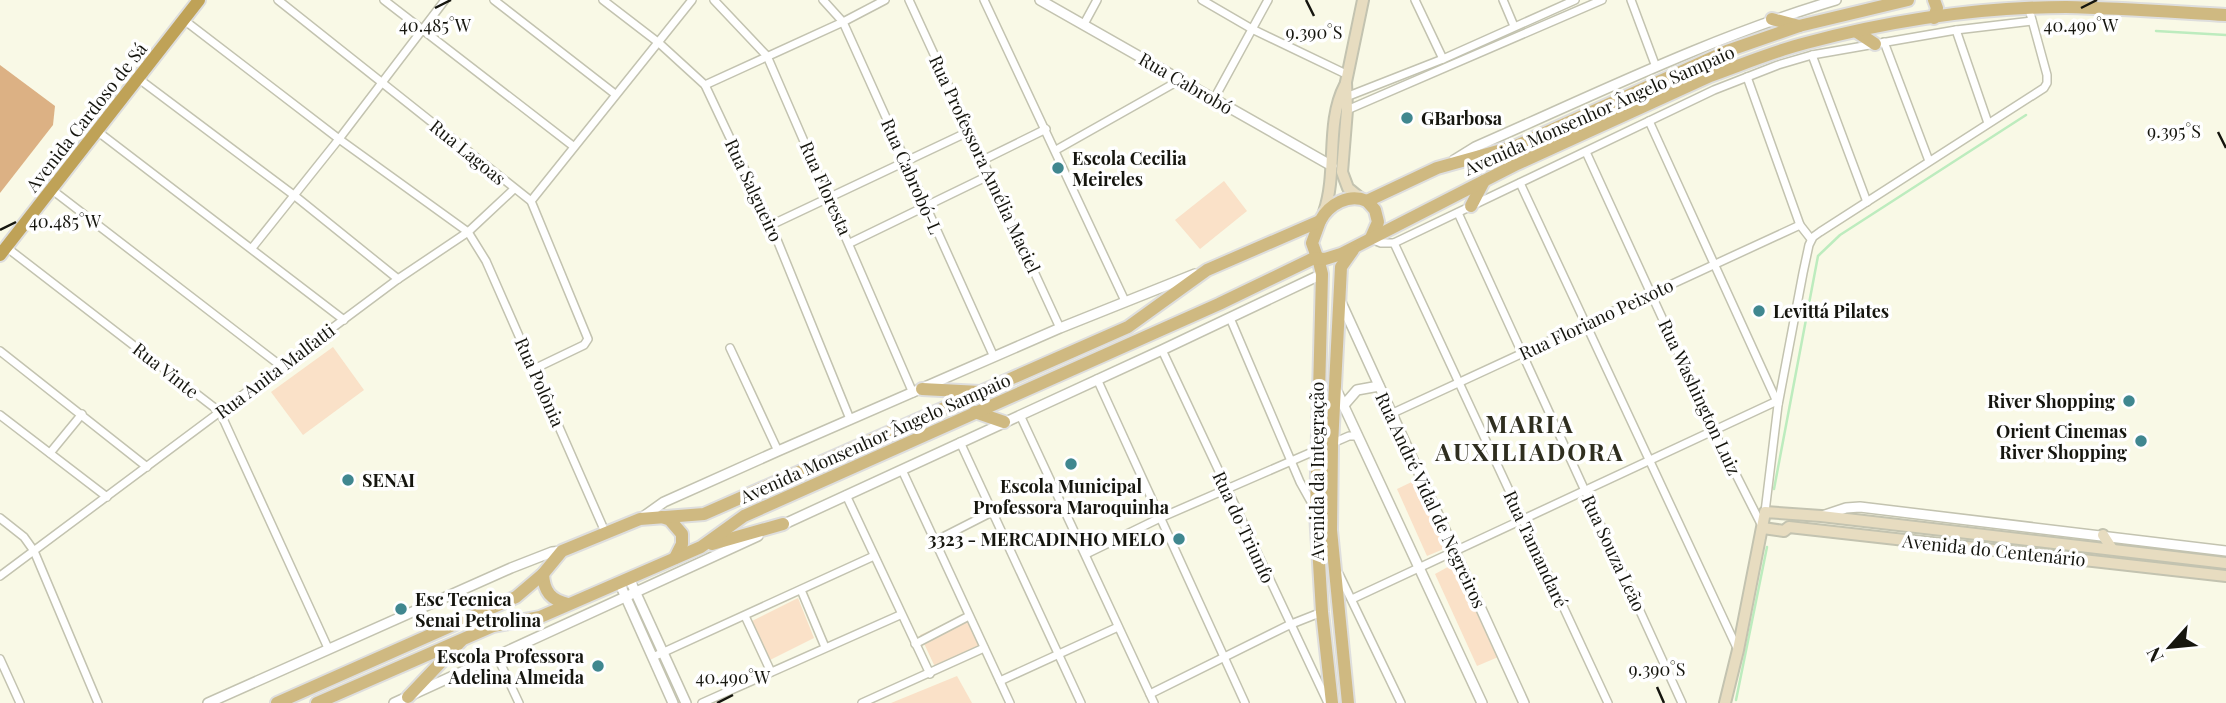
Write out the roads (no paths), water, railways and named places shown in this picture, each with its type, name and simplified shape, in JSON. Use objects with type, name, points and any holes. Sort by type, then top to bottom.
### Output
[{"type":"highway","name":"Avenida Cardoso de Sá","points":[[3,251],[199,0]]},
{"type":"main road","points":[[1363,0],[1347,78],[1342,178],[1348,188],[1376,213],[1378,222],[1365,242]]},
{"type":"main road","name":"Avenida Monsenhor Ângelo Sampaio","points":[[277,703],[516,597],[543,574],[562,551],[640,519],[704,514],[1128,327],[1207,270],[1322,216],[1348,198],[1363,199],[1450,164],[1516,146],[1703,61],[1799,26],[1908,0]]},
{"type":"main road","points":[[1934,0],[1937,8],[1934,18]]},
{"type":"main road","points":[[1966,0],[1975,13]]},
{"type":"main road","name":"Avenida Monsenhor Ângelo Sampaio","points":[[317,703],[493,626],[540,617],[701,547],[744,516],[1318,258],[1333,258],[1485,180],[1710,76],[1804,43],[1934,18],[1975,13],[2030,15],[2065,8],[2226,15]]},
{"type":"main road","points":[[1772,19],[1799,26]]},
{"type":"main road","points":[[1857,32],[1880,43]]},
{"type":"main road","points":[[1318,258],[1312,243],[1328,200],[1336,109],[1347,78]]},
{"type":"main road","points":[[1471,206],[1485,180]]},
{"type":"main road","name":"Avenida da Integração","points":[[1348,703],[1333,565],[1332,445],[1340,267],[1347,257],[1365,242]]},
{"type":"main road","name":"Avenida da Integração","points":[[1318,258],[1322,274],[1317,513],[1330,703]]},
{"type":"main road","points":[[918,391],[984,392]]},
{"type":"main road","points":[[975,412],[1004,422]]},
{"type":"main road","points":[[1725,703],[1765,512],[1821,516],[2226,563]]},
{"type":"main road","points":[[1759,549],[1768,537],[1787,529],[1791,513]]},
{"type":"main road","points":[[662,517],[673,523],[682,534],[681,547],[675,558]]},
{"type":"main road","points":[[701,547],[783,524]]},
{"type":"main road","name":"Avenida do Centenário","points":[[1763,528],[2226,576]]},
{"type":"main road","points":[[2103,535],[2112,549]]},
{"type":"main road","points":[[543,574],[547,593],[568,604]]},
{"type":"main road","points":[[408,697],[463,639]]},
{"type":"street","name":"Rua Lagoas","points":[[278,0],[530,201],[588,334],[587,342],[534,369]]},
{"type":"street","points":[[384,0],[573,146]]},
{"type":"street","points":[[252,248],[340,139],[445,0]]},
{"type":"street","points":[[494,0],[615,94]]},
{"type":"street","name":"Rua Salgueiro","points":[[603,0],[659,43],[705,85],[771,225],[850,419]]},
{"type":"street","points":[[530,201],[692,0]]},
{"type":"street","name":"Rua Floresta","points":[[714,0],[768,56],[918,391]]},
{"type":"street","name":"Rua Cabrobó-L","points":[[823,0],[843,22],[994,357]]},
{"type":"street","points":[[705,85],[885,0]]},
{"type":"street","name":"Rua Professora Amélia Maciel","points":[[909,0],[1060,328]]},
{"type":"street","points":[[984,0],[1125,301]]},
{"type":"street","name":"Rua Cabrobó","points":[[1040,0],[1332,166]]},
{"type":"street","points":[[1084,24],[1097,0]]},
{"type":"street","points":[[1202,0],[1347,78]]},
{"type":"street","points":[[1214,99],[1268,0]]},
{"type":"street","points":[[1415,0],[1443,59]]},
{"type":"street","points":[[1503,0],[1514,26]]},
{"type":"street","points":[[1346,97],[1443,59],[1575,0]]},
{"type":"street","points":[[1347,110],[1602,0]]},
{"type":"street","points":[[1631,0],[1656,67]]},
{"type":"street","points":[[1450,164],[1475,147],[1656,67],[1772,19],[1836,0]]},
{"type":"street","points":[[1765,512],[1778,403],[1811,239],[2044,88],[2048,83],[2047,75],[2030,15]]},
{"type":"street","name":"Avenida Monsenhor Ângelo Sampaio","points":[[1365,242],[1394,243],[1747,77],[1812,55],[2030,15]]},
{"type":"street","points":[[184,20],[468,232]]},
{"type":"street","points":[[1956,30],[1987,123]]},
{"type":"street","points":[[1880,43],[1929,162]]},
{"type":"street","points":[[1812,55],[1867,202]]},
{"type":"street","points":[[1747,77],[1800,225],[1811,239]]},
{"type":"street","points":[[139,79],[295,195],[398,279]]},
{"type":"street","points":[[1056,150],[1180,80]]},
{"type":"street","points":[[1649,121],[1778,403]]},
{"type":"street","points":[[983,160],[1046,129]]},
{"type":"street","points":[[97,131],[344,320]]},
{"type":"street","points":[[771,225],[970,131]]},
{"type":"street","name":"Rua Washington Luiz","points":[[1586,152],[1714,431],[1763,528]]},
{"type":"street","points":[[850,243],[990,175]]},
{"type":"street","points":[[1520,183],[1738,650]]},
{"type":"street","points":[[51,189],[281,366]]},
{"type":"street","name":"Rua Anita Malfatti","points":[[0,576],[398,279],[468,232],[514,189]]},
{"type":"street","name":"Rua Souza Leão","points":[[1458,213],[1682,703]]},
{"type":"street","name":"Rua Floriano Peixoto","points":[[1393,413],[1800,225]]},
{"type":"street","name":"Rua Polônia","points":[[468,232],[486,261],[606,534]]},
{"type":"street","name":"Rua Tamandaré","points":[[1394,243],[1608,703]]},
{"type":"street","name":"Rua Vinte","points":[[3,251],[220,412],[328,648]]},
{"type":"street","name":"Avenida Monsenhor Ângelo Sampaio","points":[[640,519],[664,502],[850,419],[1060,328],[1207,270]]},
{"type":"street","points":[[394,703],[1322,274]]},
{"type":"street","name":"Rua André Vidal de Negreiros","points":[[1339,297],[1524,703]]},
{"type":"street","points":[[1230,318],[1290,460],[1317,513]]},
{"type":"street","points":[[730,348],[778,451]]},
{"type":"street","name":"Rua do Triunfo","points":[[1162,350],[1289,625],[1330,703]]},
{"type":"street","points":[[0,351],[147,467]]},
{"type":"street","points":[[1097,379],[1245,703]]},
{"type":"street","points":[[1335,386],[1482,703]]},
{"type":"street","points":[[1345,405],[1357,390],[1379,386]]},
{"type":"street","points":[[1352,599],[1778,403]]},
{"type":"street","points":[[50,453],[82,414]]},
{"type":"street","points":[[0,415],[107,497]]},
{"type":"street","points":[[1020,415],[1154,703]]},
{"type":"street","points":[[1086,554],[1290,460],[1347,437],[1358,436]]},
{"type":"street","points":[[960,442],[1081,703]]},
{"type":"street","points":[[902,470],[1010,703]]},
{"type":"street","points":[[846,495],[930,674]]},
{"type":"street","points":[[1821,516],[1846,508],[1860,507],[2226,551]]},
{"type":"street","points":[[935,541],[992,512]]},
{"type":"street","points":[[0,518],[24,537],[34,551],[98,703]]},
{"type":"street","name":"Avenida Monsenhor Ângelo Sampaio","points":[[208,703],[511,568],[552,552],[562,551]]},
{"type":"street","points":[[657,655],[873,556]]},
{"type":"street","points":[[1333,565],[1401,703]]},
{"type":"street","points":[[624,580],[657,655],[673,703]]},
{"type":"street","points":[[801,590],[825,647]]},
{"type":"street","points":[[1150,694],[1289,625],[1322,612]]},
{"type":"street","points":[[702,703],[900,615]]},
{"type":"street","points":[[745,616],[771,672]]},
{"type":"street","points":[[915,644],[969,616]]},
{"type":"street","points":[[1000,681],[1118,627]]},
{"type":"street","points":[[862,703],[984,648]]},
{"type":"street","points":[[657,655],[685,703]]},
{"type":"street","points":[[497,656],[519,703]]},
{"type":"street","points":[[0,659],[20,703]]},
{"type":"waterway","points":[[2156,31],[2226,35]]},
{"type":"waterway","points":[[1774,489],[1818,256],[1840,235],[2026,115]]},
{"type":"waterway","points":[[1736,700],[1767,547]]},
{"type":"place","name":"GBarbosa","points":[[1407,118]]},
{"type":"place","name":"Escola Cecilia Meireles","points":[[1058,168]]},
{"type":"place","name":"Levittá Pilates","points":[[1759,311]]},
{"type":"place","name":"River Shopping","points":[[2129,401]]},
{"type":"place","name":"Orient Cinemas River Shopping","points":[[2141,441]]},
{"type":"place","name":"Escola Municipal Professora Maroquinha","points":[[1071,464]]},
{"type":"place","name":"SENAI","points":[[348,480]]},
{"type":"place","name":"3323 - MERCADINHO MELO","points":[[1179,539]]},
{"type":"place","name":"Esc Tecnica Senai Petrolina","points":[[401,609]]},
{"type":"place","name":"Escola Professora Adelina Almeida","points":[[598,666]]},
{"type":"district","name":"MARIA AUXILIADORA","points":[[1530,437]]}]
